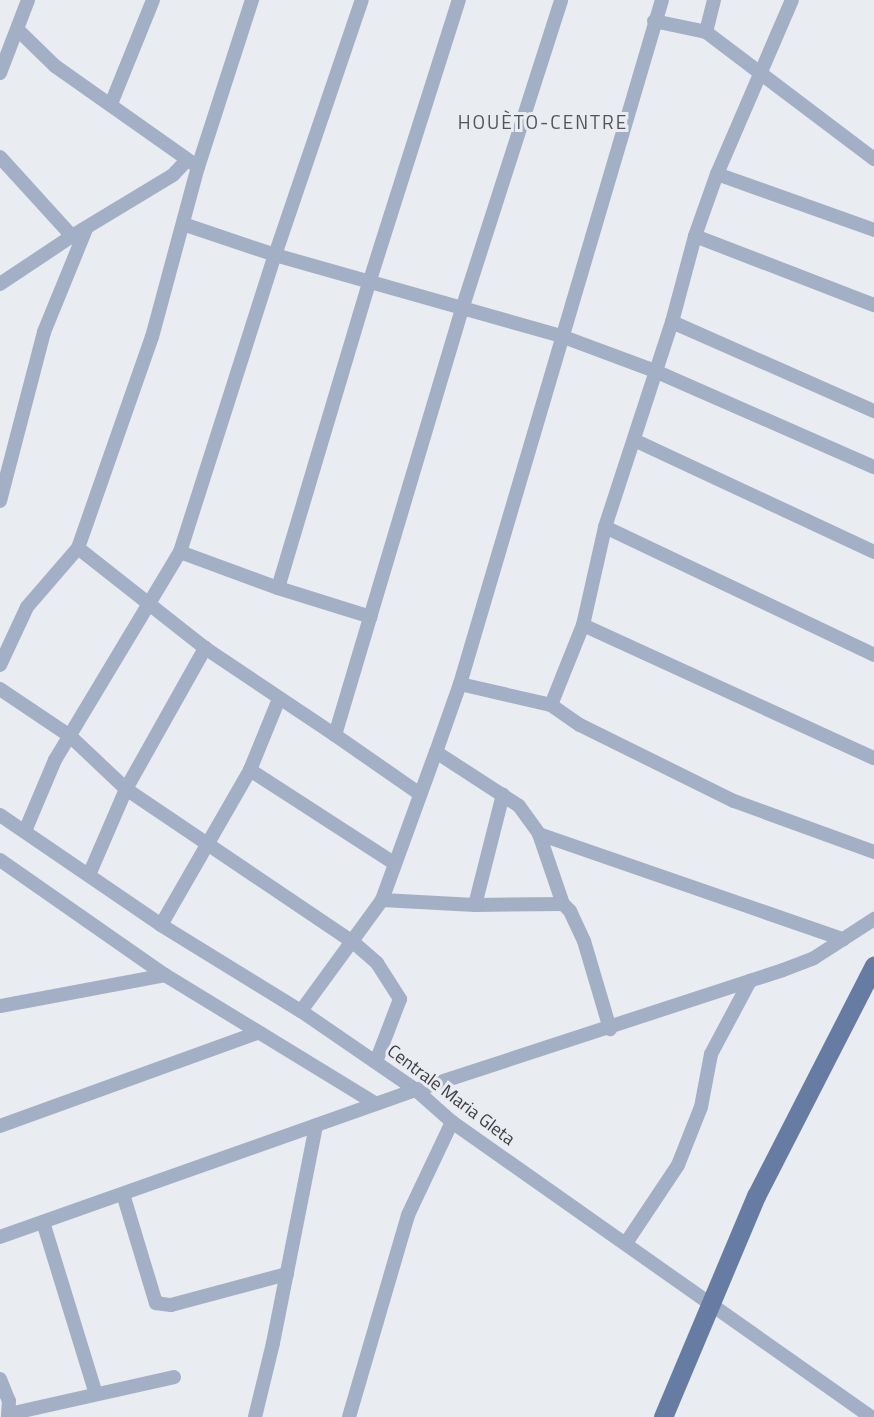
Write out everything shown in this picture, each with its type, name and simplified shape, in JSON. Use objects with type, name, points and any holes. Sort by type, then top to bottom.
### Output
[{"type":"main road","points":[[663,1417],[755,1196],[874,965]]},
{"type":"street","points":[[0,73],[28,0]]},
{"type":"street","points":[[111,104],[153,0]]},
{"type":"street","points":[[0,665],[27,607],[78,548],[149,347],[183,224],[192,164],[252,0]]},
{"type":"street","points":[[24,831],[55,760],[122,653],[148,600],[180,552],[275,255],[362,0]]},
{"type":"street","points":[[278,589],[370,280],[459,0]]},
{"type":"street","points":[[335,735],[463,306],[561,0]]},
{"type":"street","points":[[301,1011],[382,900],[436,752],[460,684],[662,0]]},
{"type":"street","points":[[706,32],[714,0]]},
{"type":"street","points":[[551,705],[583,625],[605,527],[672,322],[695,236],[717,174],[792,0]]},
{"type":"street","points":[[654,21],[706,32],[874,159]]},
{"type":"street","points":[[18,30],[55,66],[192,164]]},
{"type":"street","points":[[0,157],[72,236]]},
{"type":"street","points":[[0,284],[72,236],[192,164]]},
{"type":"street","points":[[717,174],[874,230]]},
{"type":"street","points":[[183,224],[275,255],[463,306],[561,336],[655,371],[874,467]]},
{"type":"street","points":[[0,501],[44,332],[86,229]]},
{"type":"street","points":[[695,236],[874,305]]},
{"type":"street","points":[[672,322],[874,411]]},
{"type":"street","points":[[634,440],[874,552]]},
{"type":"street","points":[[605,527],[874,655]]},
{"type":"street","points":[[78,548],[148,600],[205,648],[420,794]]},
{"type":"street","points":[[180,552],[278,589],[371,617]]},
{"type":"street","points":[[583,625],[874,758]]},
{"type":"street","points":[[89,875],[125,789],[205,648]]},
{"type":"street","points":[[460,684],[551,705],[580,725],[734,801],[874,852]]},
{"type":"street","points":[[0,689],[70,736],[125,789],[353,942],[377,963],[400,999],[376,1062]]},
{"type":"street","points":[[161,925],[250,770],[279,699]]},
{"type":"street","points":[[436,752],[519,806],[539,834],[563,904],[570,911],[584,941],[610,1029]]},
{"type":"street","points":[[250,770],[394,863]]},
{"type":"street","points":[[475,905],[503,794]]},
{"type":"street","name":"Centrale Maria Gleta","points":[[0,815],[161,925],[301,1011],[376,1062],[416,1090],[452,1122],[711,1302],[864,1415]]},
{"type":"street","points":[[539,834],[844,939]]},
{"type":"street","points":[[0,860],[165,975],[376,1104]]},
{"type":"street","points":[[382,900],[475,905],[563,904]]},
{"type":"street","points":[[0,1237],[416,1090],[610,1029],[814,958],[874,919]]},
{"type":"street","points":[[0,1006],[165,975]]},
{"type":"street","points":[[626,1243],[678,1165],[701,1107],[712,1054],[750,981]]},
{"type":"street","points":[[0,1126],[257,1033]]},
{"type":"street","points":[[349,1417],[408,1215],[452,1122]]},
{"type":"street","points":[[255,1417],[316,1125]]},
{"type":"street","points":[[123,1194],[156,1303],[171,1304],[287,1274]]},
{"type":"street","points":[[43,1222],[96,1394]]},
{"type":"street","points":[[0,1379],[9,1401],[8,1415],[174,1377]]},
{"type":"district","name":"HOUÈTO-CENTRE","points":[[543,122]]}]
